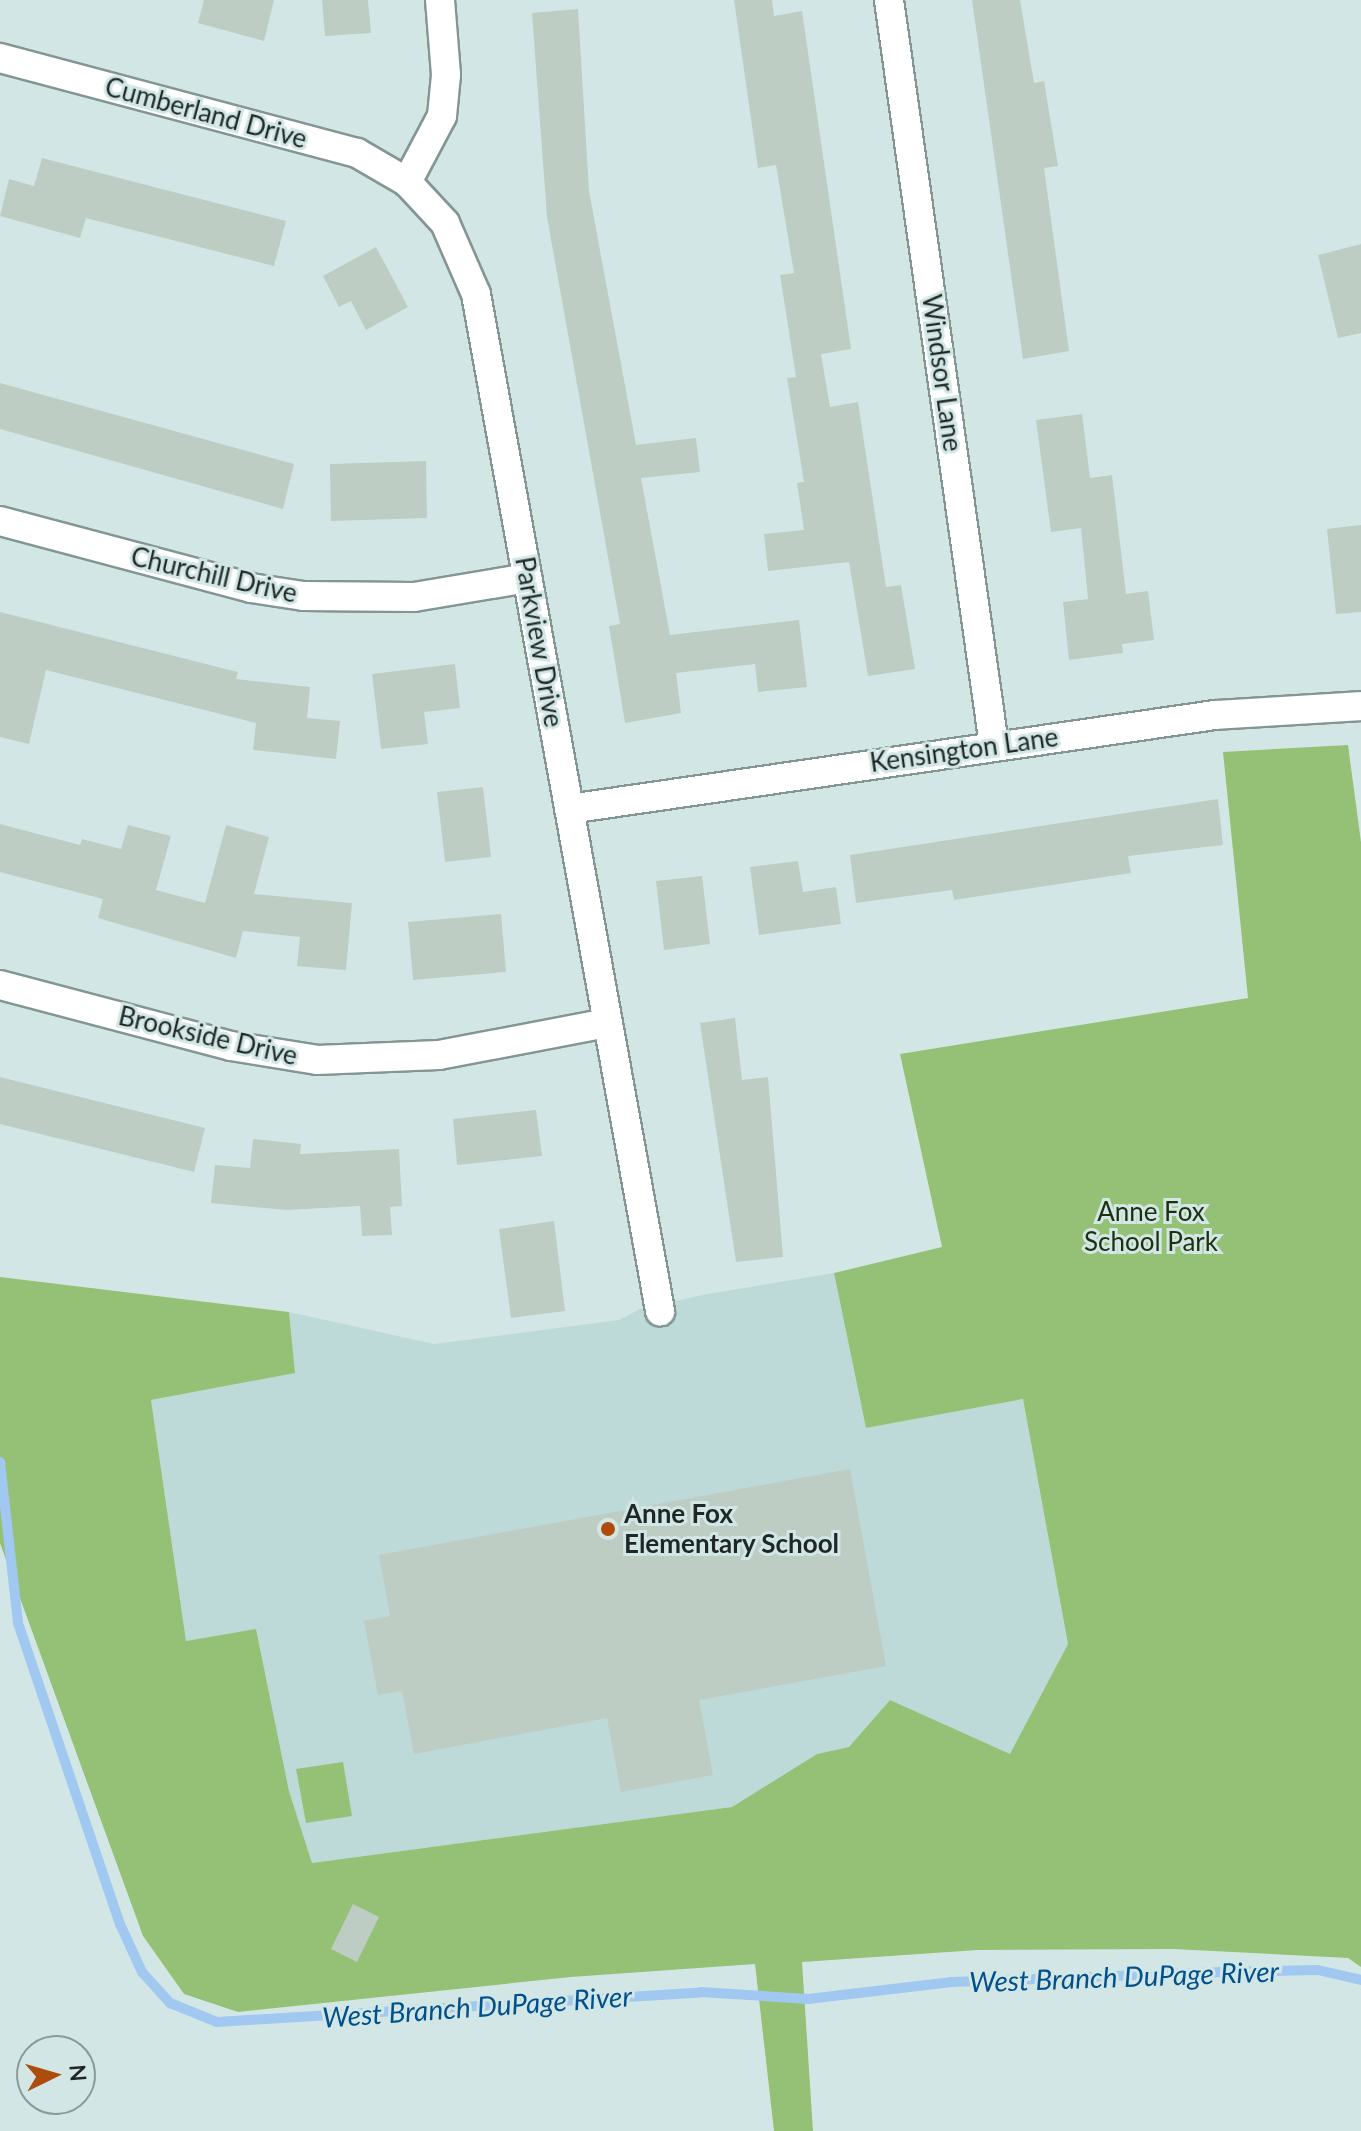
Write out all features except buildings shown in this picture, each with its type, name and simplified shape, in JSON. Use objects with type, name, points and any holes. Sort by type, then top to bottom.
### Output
[{"type":"street","points":[[407,182],[442,116],[446,75],[440,0]]},
{"type":"street","name":"Windsor Lane","points":[[889,0],[994,745]]},
{"type":"street","name":"Cumberland Drive","points":[[0,58],[357,153],[407,182]]},
{"type":"street","name":"Parkview Drive","points":[[407,182],[445,223],[470,271],[660,1311]]},
{"type":"street","name":"Churchill Drive","points":[[0,521],[251,588],[303,596],[414,597],[527,578]]},
{"type":"street","name":"Kensington Lane","points":[[569,809],[1259,709],[1361,706]]},
{"type":"street","name":"Brookside Drive","points":[[0,985],[231,1046],[317,1060],[439,1055],[607,1023]]},
{"type":"shaded area","name":"Anne Fox Elementary School","points":[[834,1273],[866,1428],[1023,1399],[1068,1644],[1010,1755],[890,1700],[849,1747],[817,1754],[732,1807],[312,1863],[289,1791],[256,1630],[186,1641],[151,1400],[294,1373],[289,1312],[434,1344],[619,1320],[640,1309],[702,1295]]},
{"type":"green space","name":"Anne Fox School Park","points":[[1348,745],[1361,842],[1361,1967],[1348,1958],[1173,1949],[978,1950],[802,1962],[813,2131],[774,2131],[755,1964],[571,1977],[238,2012],[184,1994],[143,1936],[0,1543],[0,1277],[289,1312],[295,1373],[151,1400],[186,1641],[256,1629],[289,1791],[312,1863],[732,1807],[817,1754],[849,1747],[890,1700],[1010,1754],[1068,1644],[1023,1399],[866,1428],[834,1273],[942,1247],[900,1054],[1248,998],[1223,752]]},
{"type":"green space","points":[[343,1762],[352,1816],[306,1823],[296,1769]]},
{"type":"waterway","name":"West Branch DuPage River","points":[[0,1462],[18,1623],[120,1924],[142,1972],[170,2003],[217,2022],[701,1992],[808,1999],[952,1982],[1222,1972],[1318,1970],[1361,1980]]},
{"type":"place","name":"Anne Fox Elementary School","points":[[608,1529]]}]
